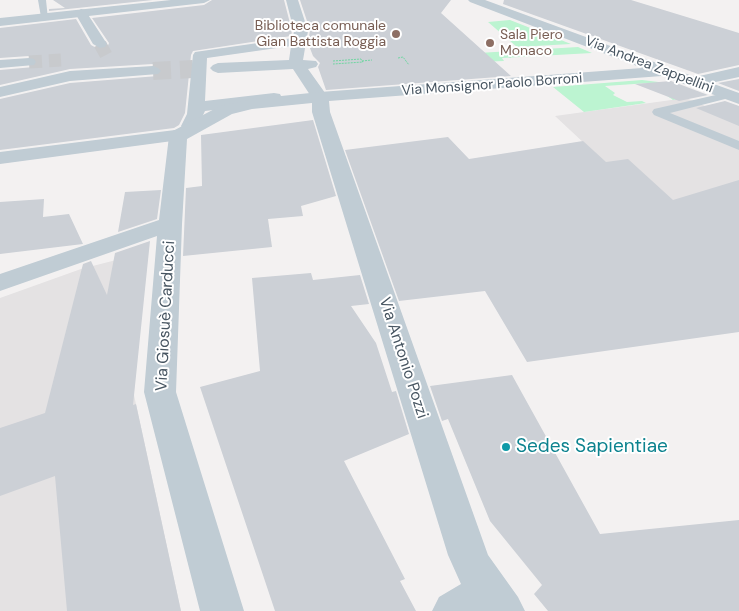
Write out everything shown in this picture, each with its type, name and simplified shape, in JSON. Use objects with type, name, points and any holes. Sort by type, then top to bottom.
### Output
[{"type":"street","points":[[0,22],[148,3],[198,0]]},
{"type":"street","points":[[292,0],[301,36],[296,60],[305,64],[319,95]]},
{"type":"street","points":[[480,2],[514,0]]},
{"type":"street","name":"Via Andrea Zappellini","points":[[480,2],[734,97]]},
{"type":"street","points":[[80,13],[100,44]]},
{"type":"street","points":[[301,36],[200,55],[196,69],[305,64]]},
{"type":"street","points":[[70,76],[78,59]]},
{"type":"street","points":[[0,64],[29,62]]},
{"type":"street","points":[[0,92],[70,76],[149,66]]},
{"type":"street","name":"Via Giosuè Carducci","points":[[196,69],[196,114],[176,140],[160,392],[222,611]]},
{"type":"street","name":"Via Monsignor Paolo Borroni","points":[[319,95],[663,71]]},
{"type":"street","points":[[694,82],[739,72]]},
{"type":"street","points":[[197,107],[319,95]]},
{"type":"street","points":[[0,158],[185,130],[238,107],[319,95]]},
{"type":"street","name":"Via Antonio Pozzi","points":[[319,95],[321,112],[464,546],[473,568],[482,604]]},
{"type":"street","points":[[0,283],[170,224]]},
{"type":"lane","points":[[42,0],[46,17]]},
{"type":"lane","points":[[734,97],[658,112],[739,146]]},
{"type":"path","points":[[398,58],[403,57]]},
{"type":"path","points":[[327,63],[372,60]]},
{"type":"shaded area","points":[[686,98],[717,111],[739,108],[739,298],[646,201],[555,116]]},
{"type":"shaded area","points":[[120,259],[134,395],[181,611],[0,611],[0,298],[81,269]]},
{"type":"green space","points":[[510,20],[571,44],[517,47],[488,22]]},
{"type":"green space","points":[[578,47],[592,53],[502,58],[504,61],[480,62],[445,55]]},
{"type":"green space","points":[[642,80],[675,84],[704,95],[673,100],[649,83],[605,86],[615,93],[613,95],[627,102],[642,101],[646,103],[584,112],[553,87]]},
{"type":"building","points":[[53,0],[153,0],[49,11],[49,9],[65,8]]},
{"type":"building","points":[[212,0],[284,0],[292,31],[291,36],[193,51],[185,113],[179,125],[174,128],[0,150],[0,99],[70,83],[158,76],[163,71],[153,64],[70,69],[0,85],[0,70],[34,67],[38,63],[36,58],[29,56],[0,58],[0,28],[76,19],[91,45],[100,50],[107,48],[109,43],[92,18],[204,5]]},
{"type":"building","points":[[300,0],[451,0],[441,13],[511,76],[326,90],[318,67],[320,63],[313,56],[308,43],[310,30]]},
{"type":"building","points":[[504,0],[631,0],[739,33],[739,65],[698,74],[503,4]]},
{"type":"building","points":[[739,79],[739,91],[718,83]]},
{"type":"building","points":[[671,81],[708,95],[679,101],[635,84]]},
{"type":"building","points":[[725,101],[739,106],[739,126],[696,108]]},
{"type":"building","points":[[313,120],[336,196],[301,206],[303,216],[268,219],[272,247],[183,256],[186,188],[202,186],[201,135]]},
{"type":"building","points":[[448,137],[469,159],[583,141],[606,162],[628,159],[673,200],[739,180],[739,332],[527,362],[485,291],[399,301],[345,150]]},
{"type":"building","points":[[161,190],[157,219],[118,232],[125,192]]},
{"type":"building","points":[[44,199],[43,217],[69,214],[83,244],[0,254],[0,202]]},
{"type":"building","points":[[150,241],[133,405],[136,404],[181,611],[67,611],[55,476],[0,496],[0,428],[45,413],[83,264],[91,261],[107,295],[115,253]]},
{"type":"building","points":[[311,273],[313,280],[360,275],[369,304],[351,306],[376,343],[392,392],[396,391],[409,434],[344,461],[405,579],[400,581],[416,611],[275,611],[200,387],[260,371],[252,278]]},
{"type":"building","points":[[512,375],[600,534],[739,520],[739,611],[548,611],[534,594],[542,585],[490,521],[448,419],[442,421],[430,386]]},
{"type":"tunnel","points":[[100,44],[106,55]]},
{"type":"tunnel","points":[[29,62],[61,60]]},
{"type":"tunnel","points":[[153,71],[193,69]]},
{"type":"place","name":"Biblioteca comunale Gian Battista Roggia","points":[[396,34]]},
{"type":"place","name":"Sala Piero Monaco","points":[[490,43]]},
{"type":"place","name":"Sedes Sapientiae","points":[[506,447]]}]
